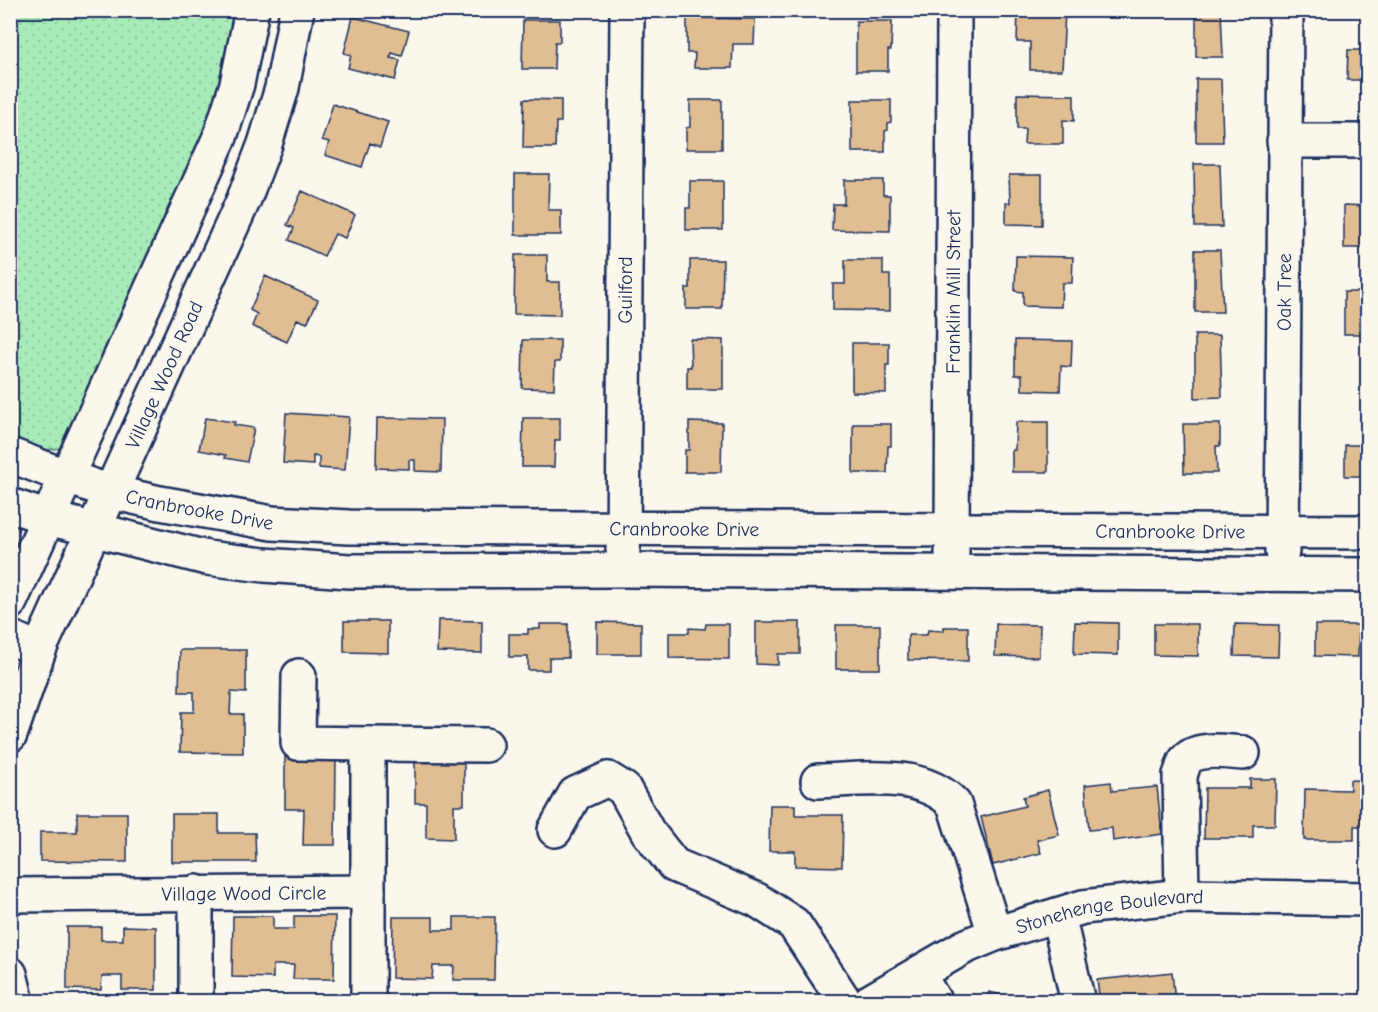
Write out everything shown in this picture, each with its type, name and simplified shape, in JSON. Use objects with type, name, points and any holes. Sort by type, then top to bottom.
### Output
[{"type":"street","points":[[10,602],[220,137],[237,84],[252,10]]},
{"type":"street","name":"Village Wood Road","points":[[10,735],[25,644],[94,530],[244,199],[265,144],[282,88],[297,10]]},
{"type":"street","name":"Guilford","points":[[623,570],[627,10]]},
{"type":"street","name":"Franklin Mill Street","points":[[952,573],[954,10]]},
{"type":"street","name":"Oak Tree","points":[[1282,575],[1286,10]]},
{"type":"street","points":[[1284,141],[1368,141]]},
{"type":"street","name":"Cranbrooke Drive","points":[[10,455],[111,492],[272,523],[349,527],[1368,532]]},
{"type":"street","points":[[10,505],[48,518],[207,558],[349,571],[623,570],[1368,575]]},
{"type":"street","points":[[299,676],[298,743],[486,745]]},
{"type":"street","points":[[368,744],[368,1002]]},
{"type":"street","points":[[1182,896],[1180,775],[1184,762],[1194,755],[1206,752],[1243,753]]},
{"type":"street","points":[[555,830],[575,794],[608,779],[624,789],[648,832],[674,865],[757,900],[794,924],[845,1002]]},
{"type":"street","points":[[818,781],[893,780],[922,783],[944,794],[954,804],[995,934]]},
{"type":"street","points":[[196,892],[196,998]]},
{"type":"street","name":"Village Wood Circle","points":[[10,895],[368,892]]},
{"type":"street","name":"Stonehenge Boulevard","points":[[869,1002],[964,947],[995,934],[1083,907],[1182,896],[1368,899]]},
{"type":"street","points":[[1058,915],[1078,1002]]},
{"type":"street","points":[[10,974],[17,1002]]},
{"type":"street","points":[[918,974],[935,1002]]},
{"type":"green space","points":[[11,11],[238,11],[216,108],[67,445],[52,449],[39,449],[11,440]]},
{"type":"building","points":[[1018,10],[1065,11],[1062,70],[1030,70],[1030,42],[1017,42]]},
{"type":"building","points":[[1196,10],[1221,10],[1223,57],[1196,57]]},
{"type":"building","points":[[353,17],[409,31],[402,56],[392,53],[390,58],[400,60],[395,80],[348,68],[351,55],[344,53]]},
{"type":"building","points":[[687,18],[755,19],[754,44],[733,44],[732,68],[694,68],[695,53],[687,53]]},
{"type":"building","points":[[523,20],[560,20],[560,42],[555,42],[554,69],[522,69]]},
{"type":"building","points":[[856,21],[892,21],[888,71],[856,71]]},
{"type":"building","points":[[1348,50],[1368,50],[1368,80],[1347,80]]},
{"type":"building","points":[[1196,79],[1221,79],[1223,142],[1196,142]]},
{"type":"building","points":[[1017,94],[1074,95],[1074,121],[1063,120],[1063,144],[1024,144],[1025,129],[1017,129]]},
{"type":"building","points":[[524,99],[561,100],[561,122],[556,122],[555,148],[523,148]]},
{"type":"building","points":[[690,100],[722,100],[722,149],[686,149],[686,128],[690,127]]},
{"type":"building","points":[[852,100],[891,100],[891,122],[888,123],[888,130],[885,131],[885,152],[852,152]]},
{"type":"building","points":[[333,104],[388,122],[380,147],[370,143],[362,167],[325,155],[329,142],[322,140]]},
{"type":"building","points":[[1194,164],[1220,164],[1222,227],[1195,227]]},
{"type":"building","points":[[515,174],[549,174],[548,210],[561,210],[561,235],[515,235]]},
{"type":"building","points":[[1009,175],[1042,175],[1042,225],[1006,224],[1006,203],[1010,203]]},
{"type":"building","points":[[844,180],[883,180],[883,195],[890,195],[890,231],[832,230],[833,204],[844,204]]},
{"type":"building","points":[[690,181],[723,181],[723,230],[686,230],[686,208],[690,208]]},
{"type":"building","points":[[302,191],[355,215],[345,238],[335,234],[324,256],[289,240],[294,228],[287,225]]},
{"type":"building","points":[[1344,205],[1368,206],[1368,248],[1344,248]]},
{"type":"building","points":[[1195,250],[1220,250],[1223,312],[1195,312]]},
{"type":"building","points":[[515,255],[547,255],[547,282],[560,282],[560,315],[514,314]]},
{"type":"building","points":[[1016,256],[1073,257],[1072,283],[1062,283],[1061,307],[1023,306],[1023,292],[1015,291]]},
{"type":"building","points":[[690,260],[723,260],[722,309],[686,309],[686,288],[690,288]]},
{"type":"building","points":[[845,260],[883,260],[883,275],[890,275],[890,311],[833,310],[833,284],[845,284]]},
{"type":"building","points":[[265,276],[318,300],[307,323],[297,319],[287,342],[252,326],[257,314],[250,310]]},
{"type":"building","points":[[1344,292],[1368,292],[1368,334],[1344,334]]},
{"type":"building","points":[[1195,335],[1220,335],[1222,397],[1195,398]]},
{"type":"building","points":[[690,339],[723,340],[723,389],[687,389],[687,367],[691,367]]},
{"type":"building","points":[[523,340],[560,340],[560,362],[555,362],[554,389],[522,388]]},
{"type":"building","points":[[1015,340],[1072,341],[1071,367],[1061,366],[1060,391],[1022,390],[1022,375],[1015,375]]},
{"type":"building","points":[[852,343],[889,343],[886,393],[852,392]]},
{"type":"building","points":[[286,413],[349,417],[345,470],[319,468],[319,457],[313,456],[313,465],[283,463]]},
{"type":"building","points":[[205,418],[235,422],[234,425],[254,428],[247,462],[199,450]]},
{"type":"building","points":[[377,418],[442,419],[441,472],[415,471],[415,460],[409,460],[409,469],[376,468]]},
{"type":"building","points":[[523,418],[560,418],[560,440],[555,440],[554,467],[522,467]]},
{"type":"building","points":[[689,422],[722,423],[721,472],[685,472],[685,450],[689,450]]},
{"type":"building","points":[[1016,422],[1048,422],[1048,472],[1012,472]]},
{"type":"building","points":[[853,424],[891,424],[887,473],[853,473]]},
{"type":"building","points":[[1183,424],[1220,424],[1220,446],[1216,446],[1217,473],[1184,473]]},
{"type":"building","points":[[1345,445],[1368,445],[1368,476],[1345,476]]},
{"type":"building","points":[[438,620],[482,621],[482,653],[437,652]]},
{"type":"building","points":[[344,621],[388,621],[388,653],[344,652]]},
{"type":"building","points":[[597,622],[641,623],[641,654],[597,654]]},
{"type":"building","points":[[756,622],[800,622],[800,654],[778,654],[778,665],[756,664]]},
{"type":"building","points":[[1075,622],[1118,623],[1118,655],[1074,654]]},
{"type":"building","points":[[540,624],[568,624],[568,658],[549,658],[549,670],[528,670],[528,657],[509,657],[509,634],[528,634],[528,629],[540,629]]},
{"type":"building","points":[[706,624],[729,624],[729,659],[669,658],[669,633],[689,633],[689,628],[705,629]]},
{"type":"building","points":[[996,624],[1040,625],[1039,657],[995,656]]},
{"type":"building","points":[[1154,624],[1198,624],[1198,656],[1154,655]]},
{"type":"building","points":[[1235,624],[1279,625],[1278,657],[1234,656]]},
{"type":"building","points":[[836,625],[880,625],[880,669],[836,669]]},
{"type":"building","points":[[1315,625],[1359,625],[1358,657],[1315,656]]},
{"type":"building","points":[[944,627],[968,627],[968,661],[908,660],[908,635],[927,635],[928,630],[944,631]]},
{"type":"building","points":[[180,650],[246,650],[246,693],[231,692],[230,714],[243,714],[243,753],[180,752],[181,712],[194,712],[194,692],[179,692]]},
{"type":"building","points":[[415,755],[464,755],[464,805],[454,805],[454,839],[426,838],[426,803],[415,803]]},
{"type":"building","points":[[285,757],[336,758],[335,845],[303,845],[304,809],[285,809]]},
{"type":"building","points":[[1250,779],[1276,779],[1275,825],[1253,825],[1253,838],[1204,838],[1205,788],[1250,788]]},
{"type":"building","points":[[1350,780],[1368,781],[1368,826],[1354,826],[1354,840],[1304,840],[1305,789],[1350,790]]},
{"type":"building","points":[[1111,782],[1112,791],[1157,787],[1162,834],[1113,841],[1112,828],[1089,830],[1085,785]]},
{"type":"building","points":[[1048,790],[1059,835],[1037,840],[1041,853],[993,865],[981,817],[1025,806],[1023,797]]},
{"type":"building","points":[[770,805],[795,805],[795,815],[843,815],[842,867],[795,866],[795,851],[769,851]]},
{"type":"building","points":[[77,813],[127,813],[127,862],[40,861],[40,832],[77,832]]},
{"type":"building","points":[[172,814],[219,814],[219,833],[255,833],[256,862],[172,862]]},
{"type":"building","points":[[233,916],[273,916],[273,929],[294,929],[294,916],[335,916],[334,979],[293,979],[294,965],[273,965],[273,978],[232,977]]},
{"type":"building","points":[[393,917],[433,917],[433,930],[454,930],[454,917],[495,917],[494,980],[453,980],[454,966],[433,966],[432,979],[392,978]]},
{"type":"building","points":[[123,926],[156,927],[156,990],[122,990],[122,976],[102,976],[101,990],[67,989],[67,927],[101,927],[101,940],[123,940]]},
{"type":"building","points":[[1172,972],[1175,1002],[1100,1002],[1097,980]]},
{"type":"building","points":[[989,992],[1032,1002],[986,1002]]}]
